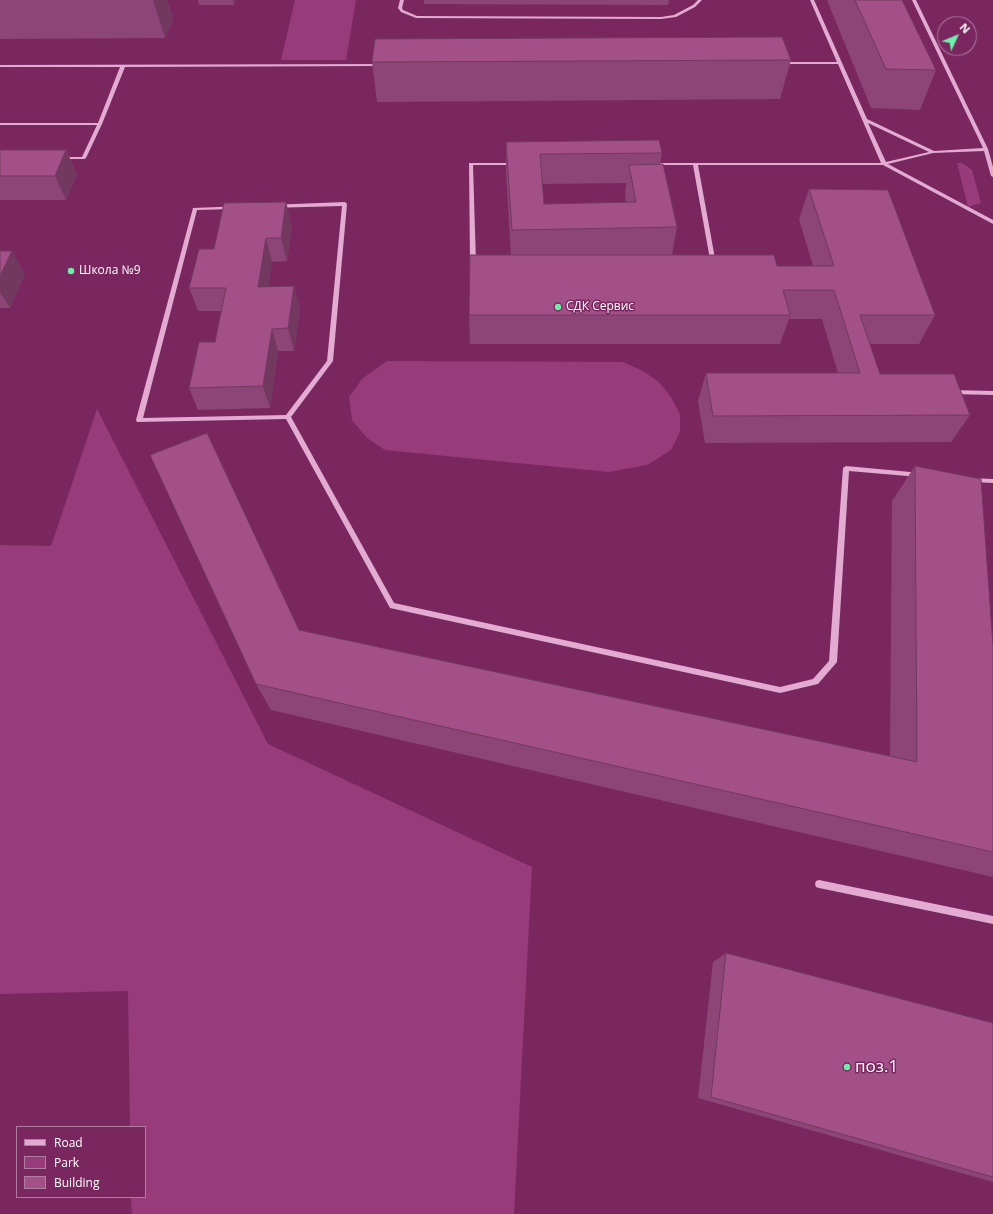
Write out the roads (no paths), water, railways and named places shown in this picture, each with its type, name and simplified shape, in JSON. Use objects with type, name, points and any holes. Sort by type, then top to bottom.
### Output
[{"type":"lane","points":[[402,0],[400,8],[402,11],[416,17],[661,18],[675,16],[694,6],[700,0]]},
{"type":"lane","points":[[812,0],[884,164],[993,222]]},
{"type":"lane","points":[[914,0],[986,149],[993,176]]},
{"type":"lane","points":[[776,63],[839,63]]},
{"type":"lane","points":[[0,66],[388,65]]},
{"type":"lane","points":[[54,158],[84,158],[124,66]]},
{"type":"lane","points":[[865,120],[933,152]]},
{"type":"lane","points":[[0,124],[100,124]]},
{"type":"lane","points":[[647,164],[884,164],[933,152],[986,149]]},
{"type":"lane","points":[[473,266],[471,164],[519,164]]},
{"type":"lane","points":[[695,164],[714,268],[706,268]]},
{"type":"lane","points":[[345,204],[330,361],[288,417],[139,420],[194,209],[345,204]]},
{"type":"lane","points":[[946,392],[993,393]]},
{"type":"lane","points":[[288,417],[392,606],[780,690],[815,682],[833,662],[846,468],[923,475]]},
{"type":"lane","points":[[962,479],[993,482]]},
{"type":"lane","points":[[819,884],[993,920]]},
{"type":"place","name":"Школа №9","points":[[71,271]]},
{"type":"place","name":"СДК Сервис","points":[[558,307]]},
{"type":"place","name":"поз.1","points":[[847,1067]]}]
